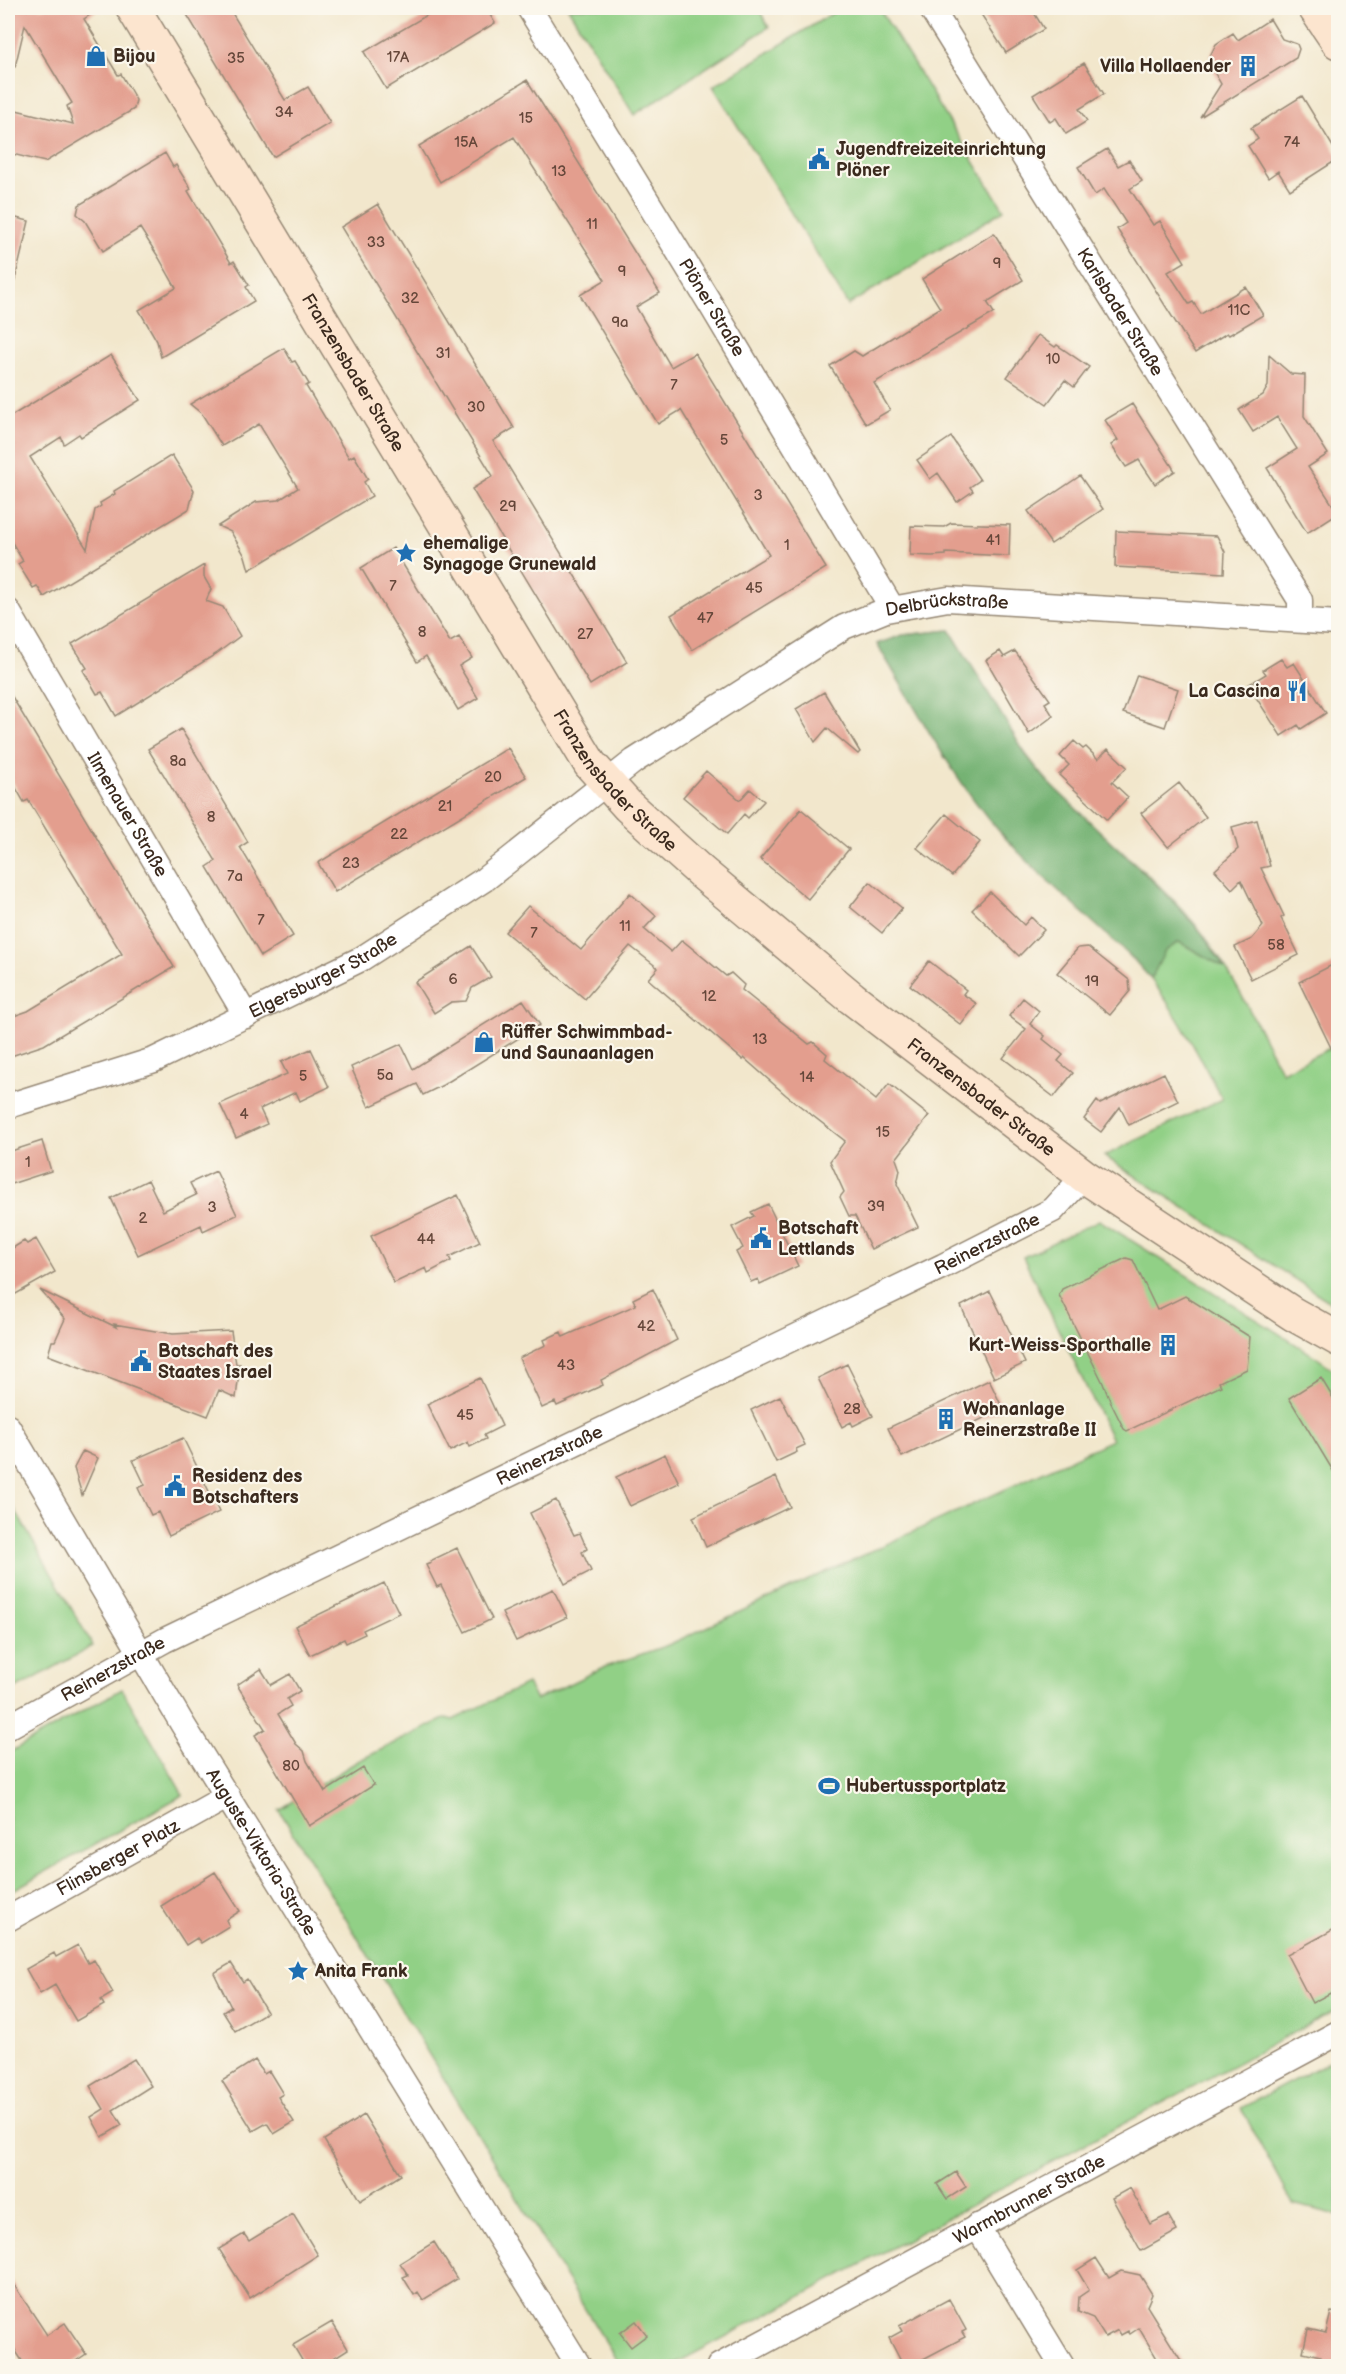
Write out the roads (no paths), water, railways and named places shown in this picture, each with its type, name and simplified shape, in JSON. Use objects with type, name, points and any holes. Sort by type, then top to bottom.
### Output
[{"type":"street","name":"Franzensbader Straße","points":[[133,8],[590,764],[605,783],[701,872],[852,998],[1084,1176],[1293,1314],[1337,1337]]},
{"type":"street","name":"Plöner Straße","points":[[529,8],[711,304],[892,608]]},
{"type":"street","name":"Karlsbader Straße","points":[[931,8],[1300,600],[1300,620]]},
{"type":"street","points":[[1315,8],[1338,42]]},
{"type":"street","name":"Delbrückstraße","points":[[605,783],[667,738],[844,627],[892,608],[948,598],[1338,623]]},
{"type":"street","name":"Ilmenauer Straße","points":[[8,611],[246,1016]]},
{"type":"street","name":"Elgersburger Straße","points":[[8,1106],[154,1060],[361,959],[485,879],[605,783]]},
{"type":"street","name":"Reinerzstraße","points":[[8,1727],[141,1652],[416,1521],[560,1448],[943,1266],[1053,1210],[1084,1176]]},
{"type":"street","name":"Auguste-Viktoria-Straße","points":[[8,1427],[228,1796],[579,2367]]},
{"type":"street","name":"Flinsberger Platz","points":[[8,1919],[228,1796]]},
{"type":"street","name":"Warmbrunner Straße","points":[[719,2367],[1338,2032]]},
{"type":"street","points":[[977,2226],[1062,2367]]},
{"type":"place","name":"Bijou","points":[[96,56]]},
{"type":"place","name":"Villa Hollaender","points":[[1248,66]]},
{"type":"place","name":"Jugendfreizeiteinrichtung Plöner","points":[[819,159]]},
{"type":"place","name":"ehemalige Synagoge Grunewald","points":[[406,553]]},
{"type":"place","name":"La Cascina","points":[[1297,691]]},
{"type":"place","name":"Rüffer Schwimmbad- und Saunaanlagen","points":[[484,1042]]},
{"type":"place","name":"Botschaft Lettlands","points":[[761,1238]]},
{"type":"place","name":"Kurt-Weiss-Sporthalle","points":[[1168,1345]]},
{"type":"place","name":"Botschaft des Staates Israel","points":[[141,1361]]},
{"type":"place","name":"Wohnanlage Reinerzstraße II","points":[[946,1419]]},
{"type":"place","name":"Residenz des Botschafters","points":[[175,1486]]},
{"type":"place","name":"Hubertussportplatz","points":[[829,1786]]},
{"type":"place","name":"Anita Frank","points":[[298,1971]]}]
